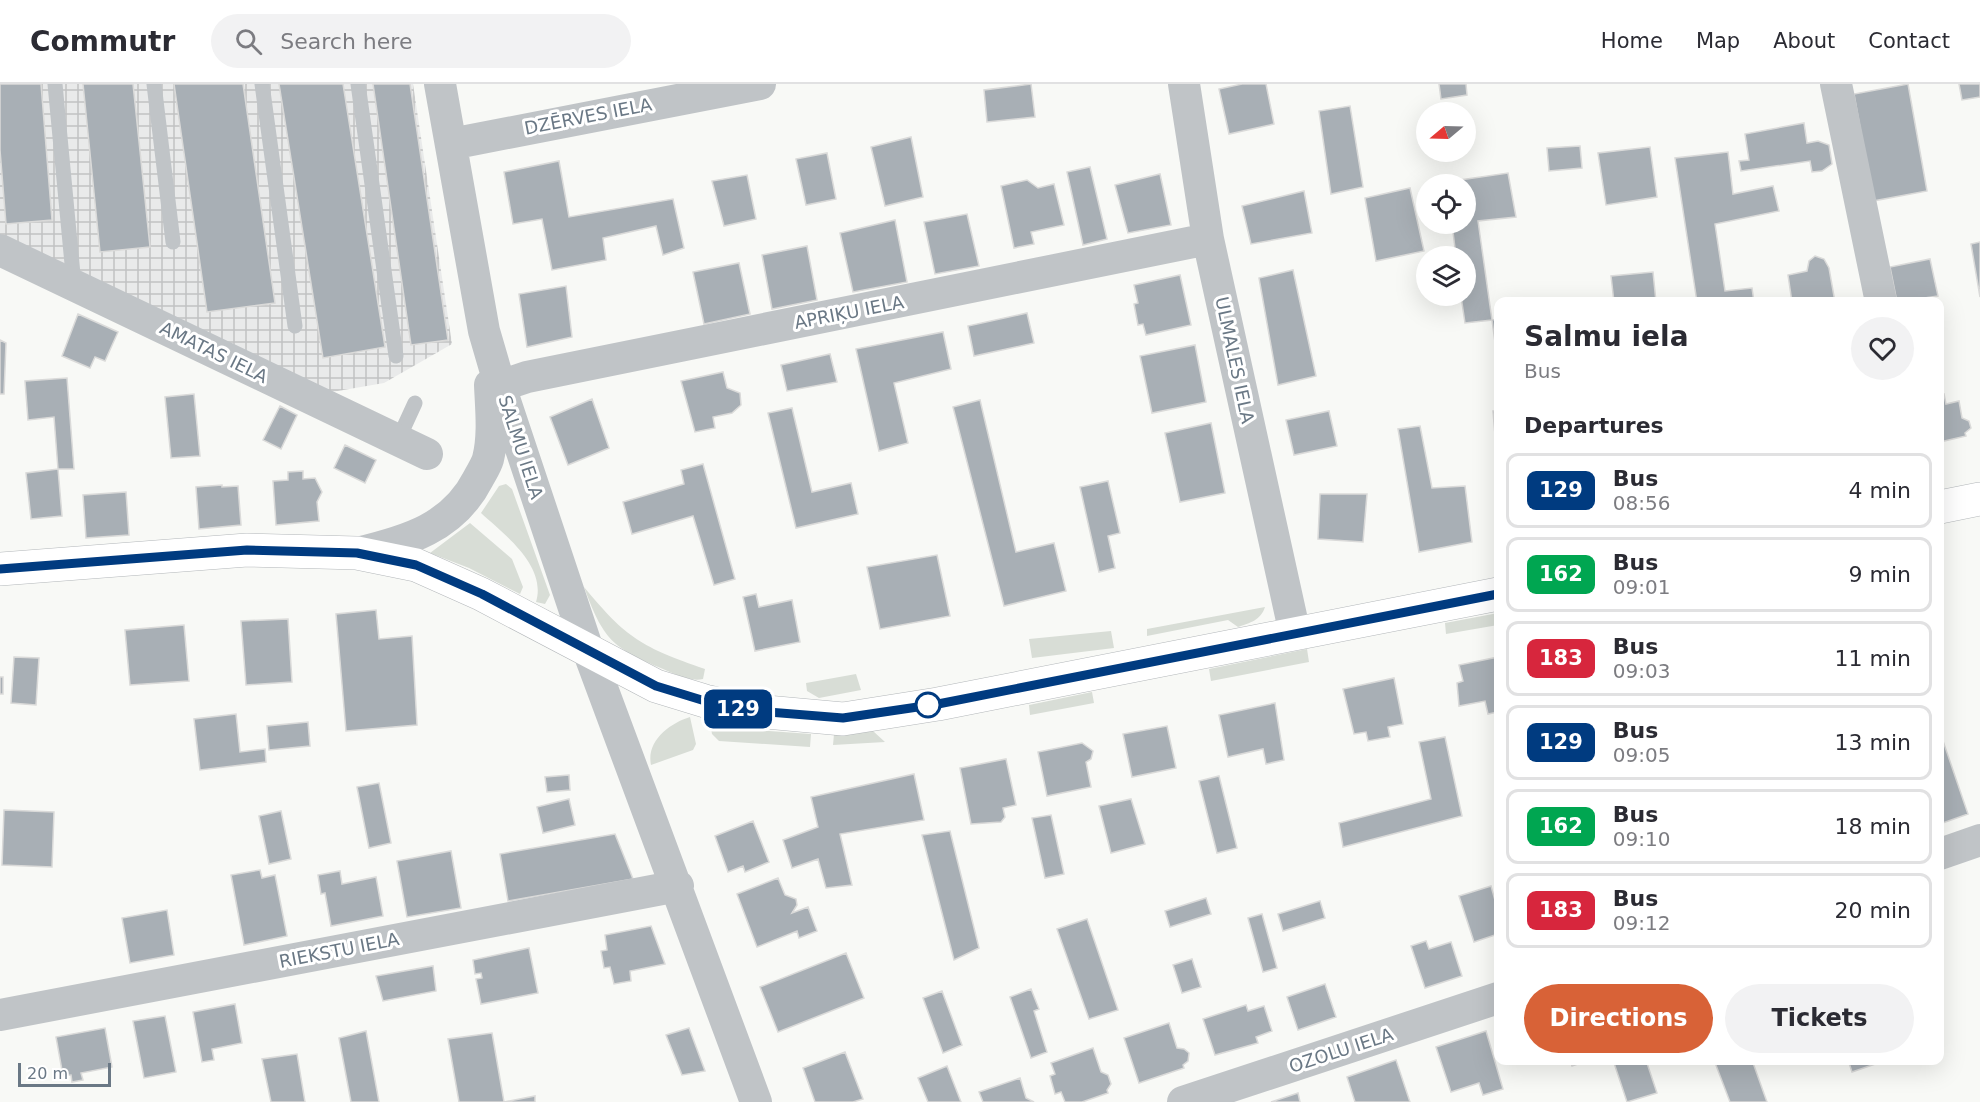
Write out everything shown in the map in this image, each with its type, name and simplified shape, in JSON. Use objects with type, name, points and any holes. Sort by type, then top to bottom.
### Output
[{"type":"highway","points":[[1944,506],[1980,499]]},
{"type":"highway","points":[[0,569],[247,550],[357,553],[416,565],[482,594],[656,686],[744,710],[843,718],[938,704],[1494,595]]},
{"type":"street","name":"SALMU IELA","points":[[440,84],[495,385],[590,653],[756,1102]]},
{"type":"street","name":"DZĒRVES IELA","points":[[451,144],[705,88],[760,84]]},
{"type":"street","name":"ULMALES IELA","points":[[1184,84],[1208,239],[1295,634]]},
{"type":"street","points":[[1836,84],[1880,297]]},
{"type":"street","name":"APRIĶU IELA","points":[[495,385],[1208,239]]},
{"type":"street","name":"AMATAS IELA","points":[[0,250],[427,454]]},
{"type":"street","points":[[357,553],[426,533],[450,517],[471,493],[488,460],[495,385]]},
{"type":"street","points":[[1944,853],[1980,840]]},
{"type":"street","name":"RIEKSTU IELA","points":[[0,1015],[678,886]]},
{"type":"street","name":"OZOLU IELA","points":[[1183,1102],[1494,999]]},
{"type":"lane","points":[[55,84],[74,285]]},
{"type":"lane","points":[[154,84],[173,243]]},
{"type":"lane","points":[[262,84],[294,326]]},
{"type":"lane","points":[[358,84],[396,356]]},
{"type":"lane","points":[[398,440],[415,403]]},
{"type":"shaded area","points":[[0,84],[413,84],[452,344],[384,383],[332,392],[0,238]]},
{"type":"shaded area","points":[[506,484],[512,489],[550,595],[545,604],[536,602],[538,589],[535,576],[521,552],[481,513],[499,486]]},
{"type":"shaded area","points":[[470,523],[512,559],[523,587],[520,594],[469,568],[430,553]]},
{"type":"shaded area","points":[[584,587],[612,619],[637,639],[650,647],[705,669],[703,679],[678,675],[646,662],[621,648],[612,640],[597,619]]},
{"type":"shaded area","points":[[1265,607],[1258,618],[1238,627],[1228,620],[1147,636],[1147,629]]},
{"type":"shaded area","points":[[1494,614],[1494,626],[1446,634],[1445,623]]},
{"type":"shaded area","points":[[1111,631],[1114,648],[1032,658],[1029,639]]},
{"type":"shaded area","points":[[1307,649],[1309,662],[1211,681],[1209,669]]},
{"type":"shaded area","points":[[856,674],[861,690],[819,698],[807,691],[806,683]]},
{"type":"shaded area","points":[[1092,692],[1094,703],[1030,715],[1029,705]]},
{"type":"shaded area","points":[[690,717],[696,744],[693,750],[651,765],[652,748],[661,734]]},
{"type":"shaded area","points":[[710,722],[755,730],[811,734],[810,747],[719,741],[712,734]]},
{"type":"shaded area","points":[[873,731],[885,742],[833,745],[834,734]]},
{"type":"building","points":[[0,84],[41,84],[52,220],[6,224],[0,150]]},
{"type":"building","points":[[83,84],[133,84],[150,247],[100,252]]},
{"type":"building","points":[[174,84],[243,84],[275,303],[207,312]]},
{"type":"building","points":[[279,84],[343,84],[385,347],[323,358]]},
{"type":"building","points":[[373,84],[410,84],[448,340],[411,345]]},
{"type":"building","points":[[1031,84],[1035,117],[987,122],[984,90]]},
{"type":"building","points":[[1242,84],[1266,84],[1274,124],[1229,134],[1219,89]]},
{"type":"building","points":[[1439,84],[1466,84],[1467,95],[1441,99]]},
{"type":"building","points":[[1908,84],[1927,191],[1873,201],[1854,94]]},
{"type":"building","points":[[1959,84],[1980,84],[1980,97],[1962,100]]},
{"type":"building","points":[[1350,106],[1363,187],[1331,194],[1319,111]]},
{"type":"building","points":[[1804,123],[1807,143],[1818,141],[1829,145],[1832,164],[1822,171],[1812,172],[1810,161],[1741,171],[1739,161],[1749,160],[1745,134]]},
{"type":"building","points":[[911,137],[923,197],[885,206],[871,147]]},
{"type":"building","points":[[1580,146],[1582,168],[1549,171],[1547,148]]},
{"type":"building","points":[[1650,147],[1657,197],[1606,205],[1598,153]]},
{"type":"building","points":[[1728,152],[1733,194],[1773,186],[1779,211],[1715,224],[1725,291],[1752,288],[1753,297],[1696,297],[1675,158]]},
{"type":"building","points":[[827,153],[836,199],[806,205],[796,159]]},
{"type":"building","points":[[559,161],[569,217],[673,199],[684,248],[663,255],[656,226],[603,238],[606,260],[552,270],[542,219],[513,224],[504,172]]},
{"type":"building","points":[[1090,167],[1107,239],[1083,245],[1067,172]]},
{"type":"building","points":[[1508,173],[1516,217],[1478,221],[1492,320],[1465,323],[1462,306],[1476,306],[1476,246],[1455,246],[1453,234],[1476,234],[1476,178]]},
{"type":"building","points":[[1160,174],[1171,225],[1128,233],[1115,185]]},
{"type":"building","points":[[747,175],[756,219],[724,226],[712,181]]},
{"type":"building","points":[[1027,180],[1038,188],[1054,184],[1064,225],[1031,232],[1034,244],[1014,248],[1001,186]]},
{"type":"building","points":[[1410,188],[1416,215],[1416,234],[1420,234],[1423,246],[1416,246],[1416,253],[1376,261],[1365,198]]},
{"type":"building","points":[[1304,191],[1312,233],[1251,244],[1242,206]]},
{"type":"building","points":[[967,214],[979,266],[935,274],[924,222]]},
{"type":"building","points":[[895,220],[907,282],[853,292],[840,233]]},
{"type":"building","points":[[1980,242],[1980,297],[1971,244]]},
{"type":"building","points":[[807,246],[817,300],[772,309],[762,255]]},
{"type":"building","points":[[1815,256],[1824,259],[1829,268],[1834,297],[1791,297],[1788,275],[1807,271],[1809,261]]},
{"type":"building","points":[[1930,259],[1938,296],[1896,297],[1890,267]]},
{"type":"building","points":[[739,263],[750,314],[704,324],[693,272]]},
{"type":"building","points":[[1293,270],[1316,376],[1278,385],[1259,278]]},
{"type":"building","points":[[1653,272],[1656,297],[1613,297],[1611,276]]},
{"type":"building","points":[[1180,275],[1191,325],[1146,335],[1143,324],[1138,325],[1134,304],[1138,303],[1134,285]]},
{"type":"building","points":[[566,286],[572,337],[527,347],[519,294]]},
{"type":"building","points":[[1027,313],[1034,343],[974,356],[968,326]]},
{"type":"building","points":[[78,314],[118,332],[105,361],[95,357],[90,368],[62,356]]},
{"type":"building","points":[[943,332],[951,369],[894,383],[908,443],[879,451],[856,349]]},
{"type":"building","points":[[0,340],[6,343],[4,394],[0,394]]},
{"type":"building","points":[[1195,345],[1206,402],[1152,413],[1140,356]]},
{"type":"building","points":[[830,354],[837,382],[787,391],[781,365]]},
{"type":"building","points":[[723,372],[727,388],[740,393],[741,405],[732,413],[713,417],[715,428],[695,432],[681,381]]},
{"type":"building","points":[[67,378],[74,469],[58,469],[54,417],[28,420],[25,381]]},
{"type":"building","points":[[194,394],[200,456],[171,458],[165,397]]},
{"type":"building","points":[[1944,394],[1946,404],[1959,401],[1962,418],[1969,421],[1971,428],[1965,433],[1966,436],[1944,441]]},
{"type":"building","points":[[592,399],[609,448],[568,465],[550,417]]},
{"type":"building","points":[[980,400],[1016,552],[1054,543],[1066,591],[1004,606],[953,407]]},
{"type":"building","points":[[280,406],[297,415],[281,449],[263,440]]},
{"type":"building","points":[[792,408],[812,492],[851,483],[858,514],[796,528],[768,413]]},
{"type":"building","points":[[1329,411],[1337,446],[1294,455],[1286,420]]},
{"type":"building","points":[[1211,423],[1225,493],[1180,502],[1165,433]]},
{"type":"building","points":[[1420,426],[1432,488],[1465,486],[1472,542],[1419,552],[1398,429]]},
{"type":"building","points":[[345,445],[376,460],[365,483],[334,468]]},
{"type":"building","points":[[703,464],[735,579],[714,585],[693,516],[632,534],[623,502],[684,484],[681,470]]},
{"type":"building","points":[[58,469],[62,516],[31,519],[26,473]]},
{"type":"building","points":[[303,471],[303,479],[315,478],[322,492],[317,502],[319,521],[276,525],[273,481],[288,480],[288,472]]},
{"type":"building","points":[[1108,481],[1120,533],[1108,536],[1115,568],[1099,572],[1080,487]]},
{"type":"building","points":[[222,485],[222,487],[238,486],[241,525],[199,529],[196,487]]},
{"type":"building","points":[[126,492],[129,535],[86,538],[83,495]]},
{"type":"building","points":[[1320,494],[1367,494],[1363,542],[1318,539]]},
{"type":"building","points":[[937,555],[950,616],[880,629],[867,567]]},
{"type":"building","points":[[756,594],[759,607],[792,600],[800,642],[755,651],[743,597]]},
{"type":"building","points":[[376,610],[379,639],[412,636],[417,725],[346,731],[336,614]]},
{"type":"building","points":[[288,619],[292,682],[246,685],[241,621]]},
{"type":"building","points":[[184,625],[189,681],[130,685],[125,630]]},
{"type":"building","points":[[14,657],[39,658],[36,705],[11,703]]},
{"type":"building","points":[[1494,658],[1494,713],[1488,714],[1485,701],[1459,706],[1457,683],[1463,681],[1459,665]]},
{"type":"building","points":[[0,677],[3,677],[3,694],[0,694]]},
{"type":"building","points":[[1394,678],[1403,724],[1388,727],[1390,737],[1368,741],[1366,732],[1354,734],[1343,689]]},
{"type":"building","points":[[1275,703],[1284,760],[1266,764],[1263,749],[1228,757],[1219,715]]},
{"type":"building","points":[[236,714],[240,752],[265,749],[266,762],[200,770],[194,719]]},
{"type":"building","points":[[308,722],[310,746],[269,750],[267,726]]},
{"type":"building","points":[[1167,726],[1176,768],[1132,777],[1123,734]]},
{"type":"building","points":[[1445,737],[1462,816],[1343,847],[1339,823],[1431,799],[1419,742]]},
{"type":"building","points":[[1082,743],[1093,751],[1091,759],[1086,762],[1091,787],[1047,796],[1038,752]]},
{"type":"building","points":[[1944,744],[1968,814],[1944,823]]},
{"type":"building","points":[[1006,759],[1016,805],[1003,808],[1005,817],[1001,822],[971,824],[960,768]]},
{"type":"building","points":[[914,774],[924,820],[840,834],[852,885],[826,888],[818,859],[792,868],[783,840],[818,827],[811,797]]},
{"type":"building","points":[[569,775],[570,790],[547,792],[545,777]]},
{"type":"building","points":[[1219,776],[1237,848],[1217,853],[1199,781]]},
{"type":"building","points":[[379,783],[391,843],[369,848],[357,787]]},
{"type":"building","points":[[569,799],[575,825],[543,833],[537,807]]},
{"type":"building","points":[[1131,799],[1145,844],[1111,853],[1099,806]]},
{"type":"building","points":[[4,810],[54,812],[52,867],[2,865]]},
{"type":"building","points":[[281,811],[291,859],[269,864],[259,816]]},
{"type":"building","points":[[1051,815],[1064,874],[1045,878],[1032,818]]},
{"type":"building","points":[[753,821],[769,862],[745,872],[743,866],[728,872],[715,836]]},
{"type":"building","points":[[950,831],[979,948],[954,960],[922,835]]},
{"type":"building","points":[[615,834],[633,879],[508,901],[500,854]]},
{"type":"building","points":[[451,851],[461,908],[407,917],[397,861]]},
{"type":"building","points":[[260,870],[262,878],[275,875],[287,936],[244,945],[231,875]]},
{"type":"building","points":[[340,871],[342,884],[376,877],[383,916],[331,926],[325,893],[321,894],[318,875]]},
{"type":"building","points":[[778,878],[785,895],[796,899],[797,905],[792,913],[808,907],[817,931],[799,938],[797,931],[757,947],[737,894]]},
{"type":"building","points":[[1491,886],[1494,897],[1494,935],[1474,942],[1459,896]]},
{"type":"building","points":[[1206,898],[1211,914],[1170,927],[1165,911]]},
{"type":"building","points":[[1320,901],[1325,918],[1283,931],[1278,914]]},
{"type":"building","points":[[167,910],[174,955],[130,963],[122,918]]},
{"type":"building","points":[[1262,914],[1277,968],[1263,972],[1248,918]]},
{"type":"building","points":[[1087,919],[1118,1010],[1089,1019],[1057,929]]},
{"type":"building","points":[[651,926],[665,964],[630,971],[631,981],[614,984],[610,967],[604,968],[601,951],[607,950],[605,935]]},
{"type":"building","points":[[1426,941],[1429,949],[1451,942],[1462,976],[1425,988],[1411,946]]},
{"type":"building","points":[[529,948],[538,993],[481,1004],[476,979],[482,978],[481,973],[475,974],[473,960]]},
{"type":"building","points":[[846,953],[864,998],[778,1032],[760,987]]},
{"type":"building","points":[[1192,959],[1201,987],[1182,993],[1173,965]]},
{"type":"building","points":[[433,966],[436,991],[383,1001],[376,976]]},
{"type":"building","points":[[1325,984],[1336,1017],[1298,1030],[1287,997]]},
{"type":"building","points":[[1031,989],[1039,1009],[1034,1011],[1047,1052],[1031,1058],[1010,997]]},
{"type":"building","points":[[942,991],[962,1045],[943,1053],[923,998]]},
{"type":"building","points":[[235,1004],[242,1043],[212,1049],[214,1060],[202,1062],[193,1012]]},
{"type":"building","points":[[1246,1005],[1248,1011],[1264,1006],[1272,1031],[1256,1037],[1258,1043],[1215,1055],[1203,1019]]},
{"type":"building","points":[[165,1016],[176,1072],[144,1078],[133,1021]]},
{"type":"building","points":[[1169,1023],[1177,1048],[1189,1053],[1188,1061],[1183,1065],[1184,1068],[1139,1083],[1124,1038]]},
{"type":"building","points":[[105,1028],[112,1067],[81,1073],[83,1080],[72,1082],[71,1075],[63,1076],[56,1037]]},
{"type":"building","points":[[689,1028],[705,1071],[682,1075],[666,1035]]},
{"type":"building","points":[[366,1031],[379,1102],[351,1102],[339,1038]]},
{"type":"building","points":[[1486,1031],[1494,1065],[1496,1065],[1503,1089],[1483,1095],[1479,1083],[1451,1092],[1436,1047]]},
{"type":"building","points":[[492,1033],[504,1102],[459,1102],[448,1039]]},
{"type":"building","points":[[1093,1048],[1101,1072],[1108,1075],[1111,1084],[1107,1090],[1108,1093],[1082,1102],[1065,1102],[1061,1092],[1055,1094],[1050,1076],[1055,1074],[1051,1063]]},
{"type":"building","points":[[845,1052],[863,1099],[853,1102],[815,1102],[803,1068]]},
{"type":"building","points":[[297,1054],[305,1102],[271,1102],[262,1059]]},
{"type":"building","points":[[1396,1060],[1410,1102],[1355,1102],[1347,1077]]},
{"type":"building","points":[[1615,1065],[1648,1065],[1657,1093],[1627,1102]]},
{"type":"building","points":[[1716,1065],[1754,1065],[1767,1102],[1730,1102]]},
{"type":"building","points":[[1850,1065],[1872,1065],[1852,1072]]},
{"type":"building","points":[[947,1066],[961,1102],[928,1102],[918,1078]]},
{"type":"building","points":[[1020,1078],[1026,1098],[1034,1102],[983,1102],[979,1092]]},
{"type":"building","points":[[1298,1093],[1300,1102],[1271,1102]]},
{"type":"building","points":[[535,1096],[535,1102],[504,1102]]},
{"type":"bus line","name":"129","points":[[0,569],[247,550],[357,553],[416,565],[482,594],[656,686],[744,710],[843,718],[938,704],[1494,595]]}]
